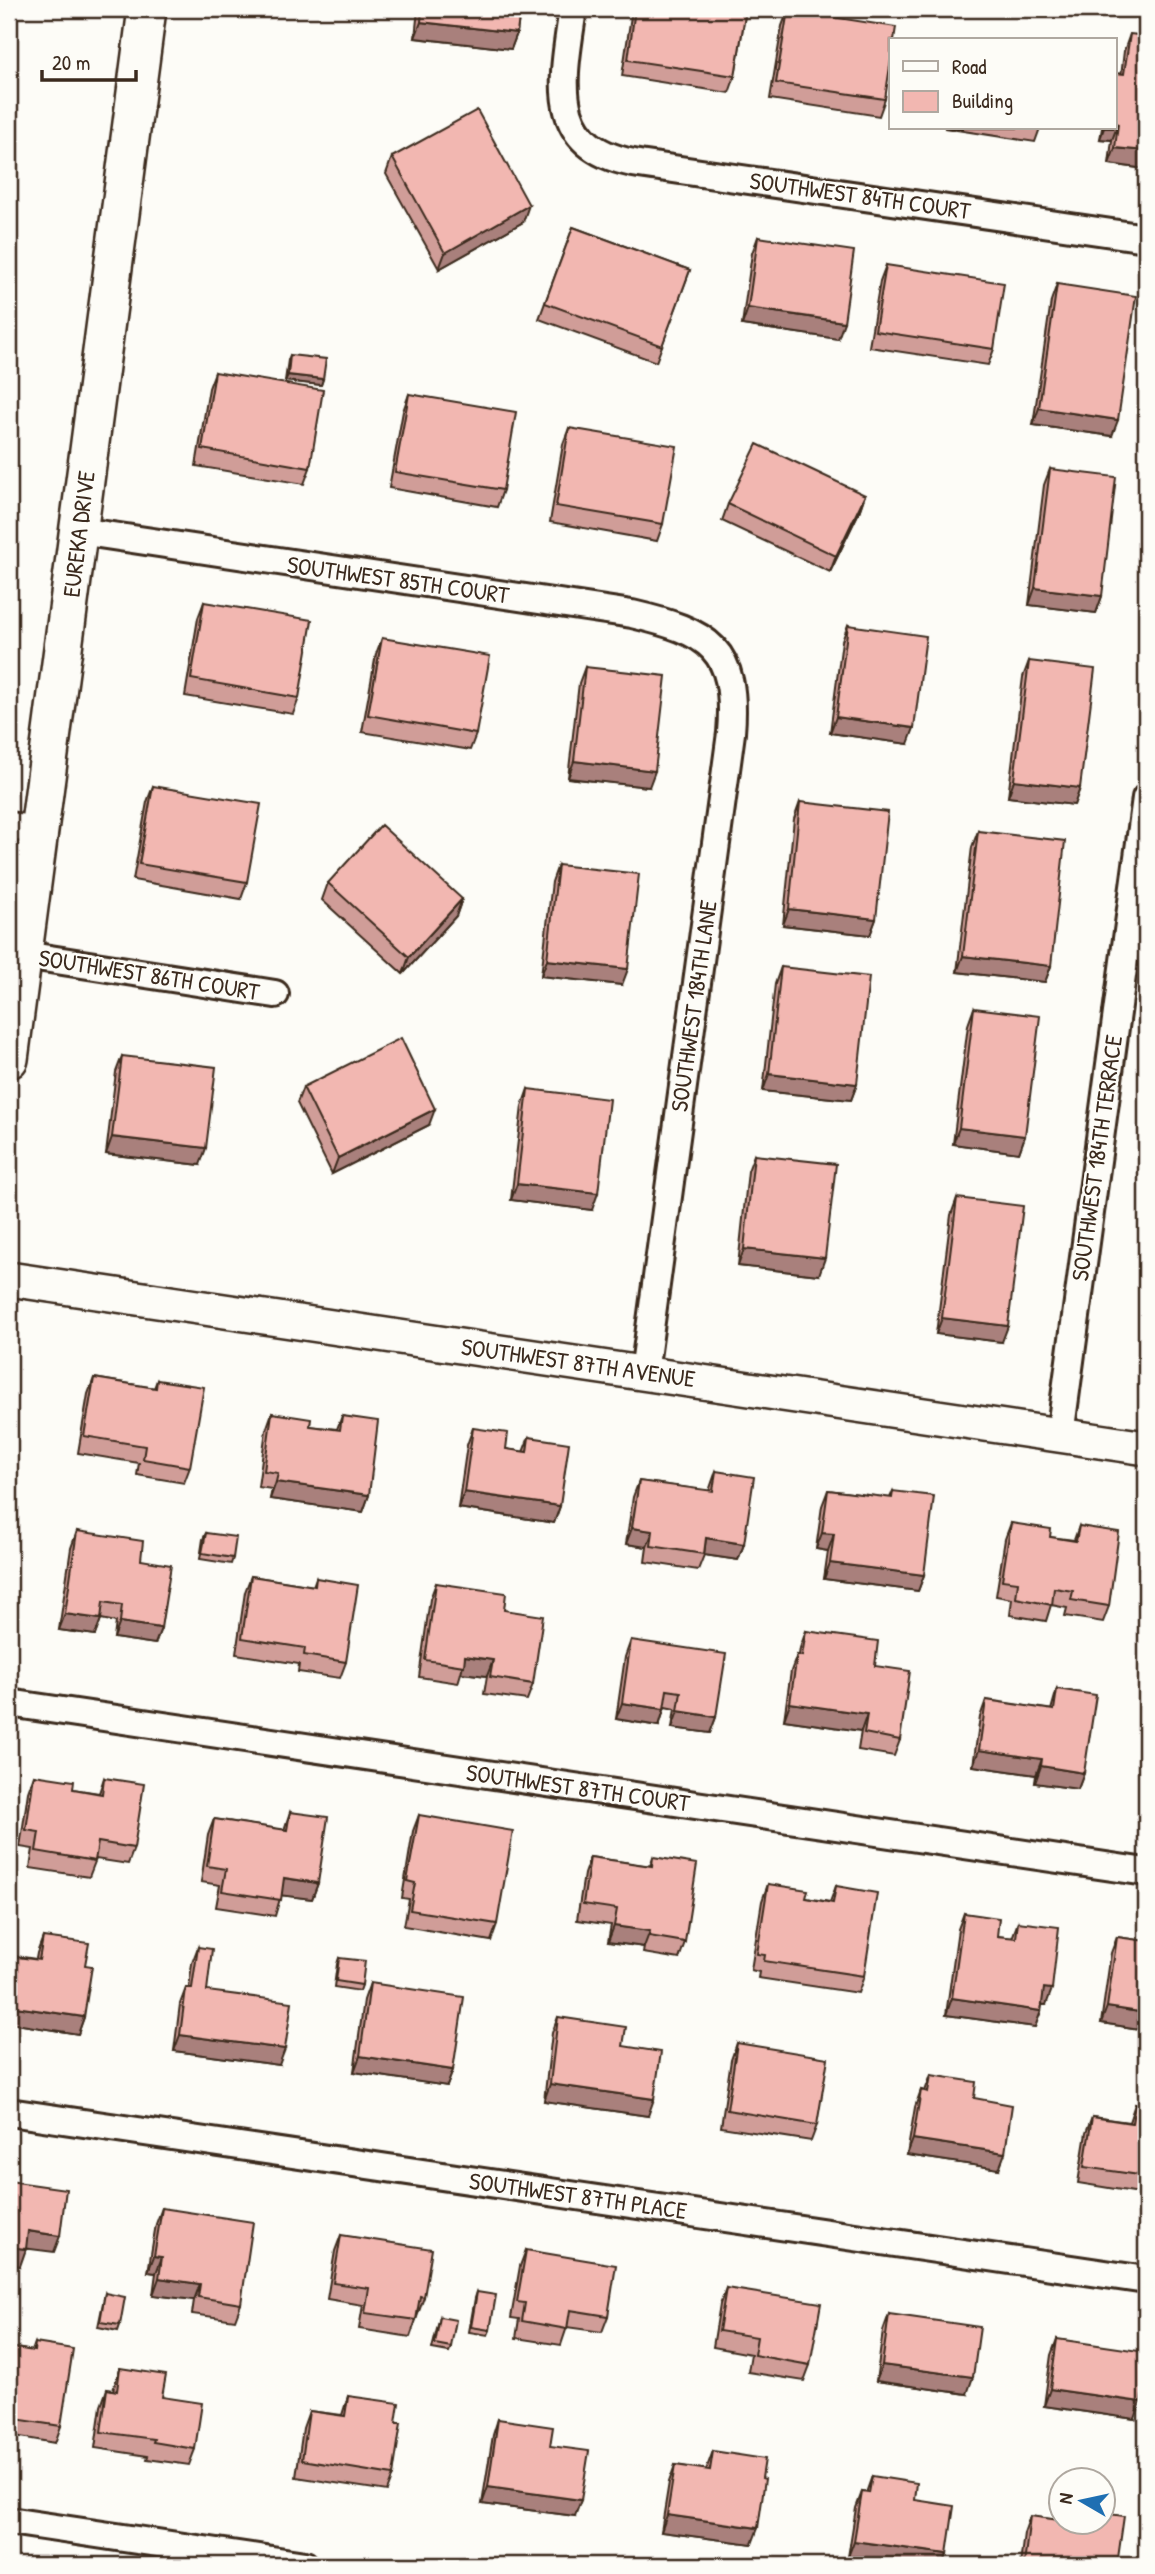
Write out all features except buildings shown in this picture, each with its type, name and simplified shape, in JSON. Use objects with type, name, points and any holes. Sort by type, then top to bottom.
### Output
[{"type":"main road","name":"EUREKA DRIVE","points":[[9,1059],[24,955],[24,828],[79,531],[147,9]]},
{"type":"street","name":"SOUTHWEST 84TH COURT","points":[[573,9],[563,90],[566,109],[581,136],[606,155],[624,162],[1146,238]]},
{"type":"street","name":"SOUTHWEST 85TH COURT","points":[[79,531],[632,614],[680,626],[710,644]]},
{"type":"street","name":"SOUTHWEST 184TH LANE","points":[[644,1373],[731,733],[733,705],[730,681],[723,662],[710,644]]},
{"type":"street","name":"SOUTHWEST 184TH TERRACE","points":[[1060,1435],[1146,799]]},
{"type":"street","name":"SOUTHWEST 86TH COURT","points":[[24,955],[275,994]]},
{"type":"street","name":"SOUTHWEST 87TH AVENUE","points":[[9,1279],[1146,1448]]},
{"type":"street","name":"SOUTHWEST 87TH COURT","points":[[9,1703],[1146,1872]]},
{"type":"street","name":"SOUTHWEST 87TH PLACE","points":[[9,2112],[1146,2280]]},
{"type":"street","points":[[9,2521],[305,2565]]}]
